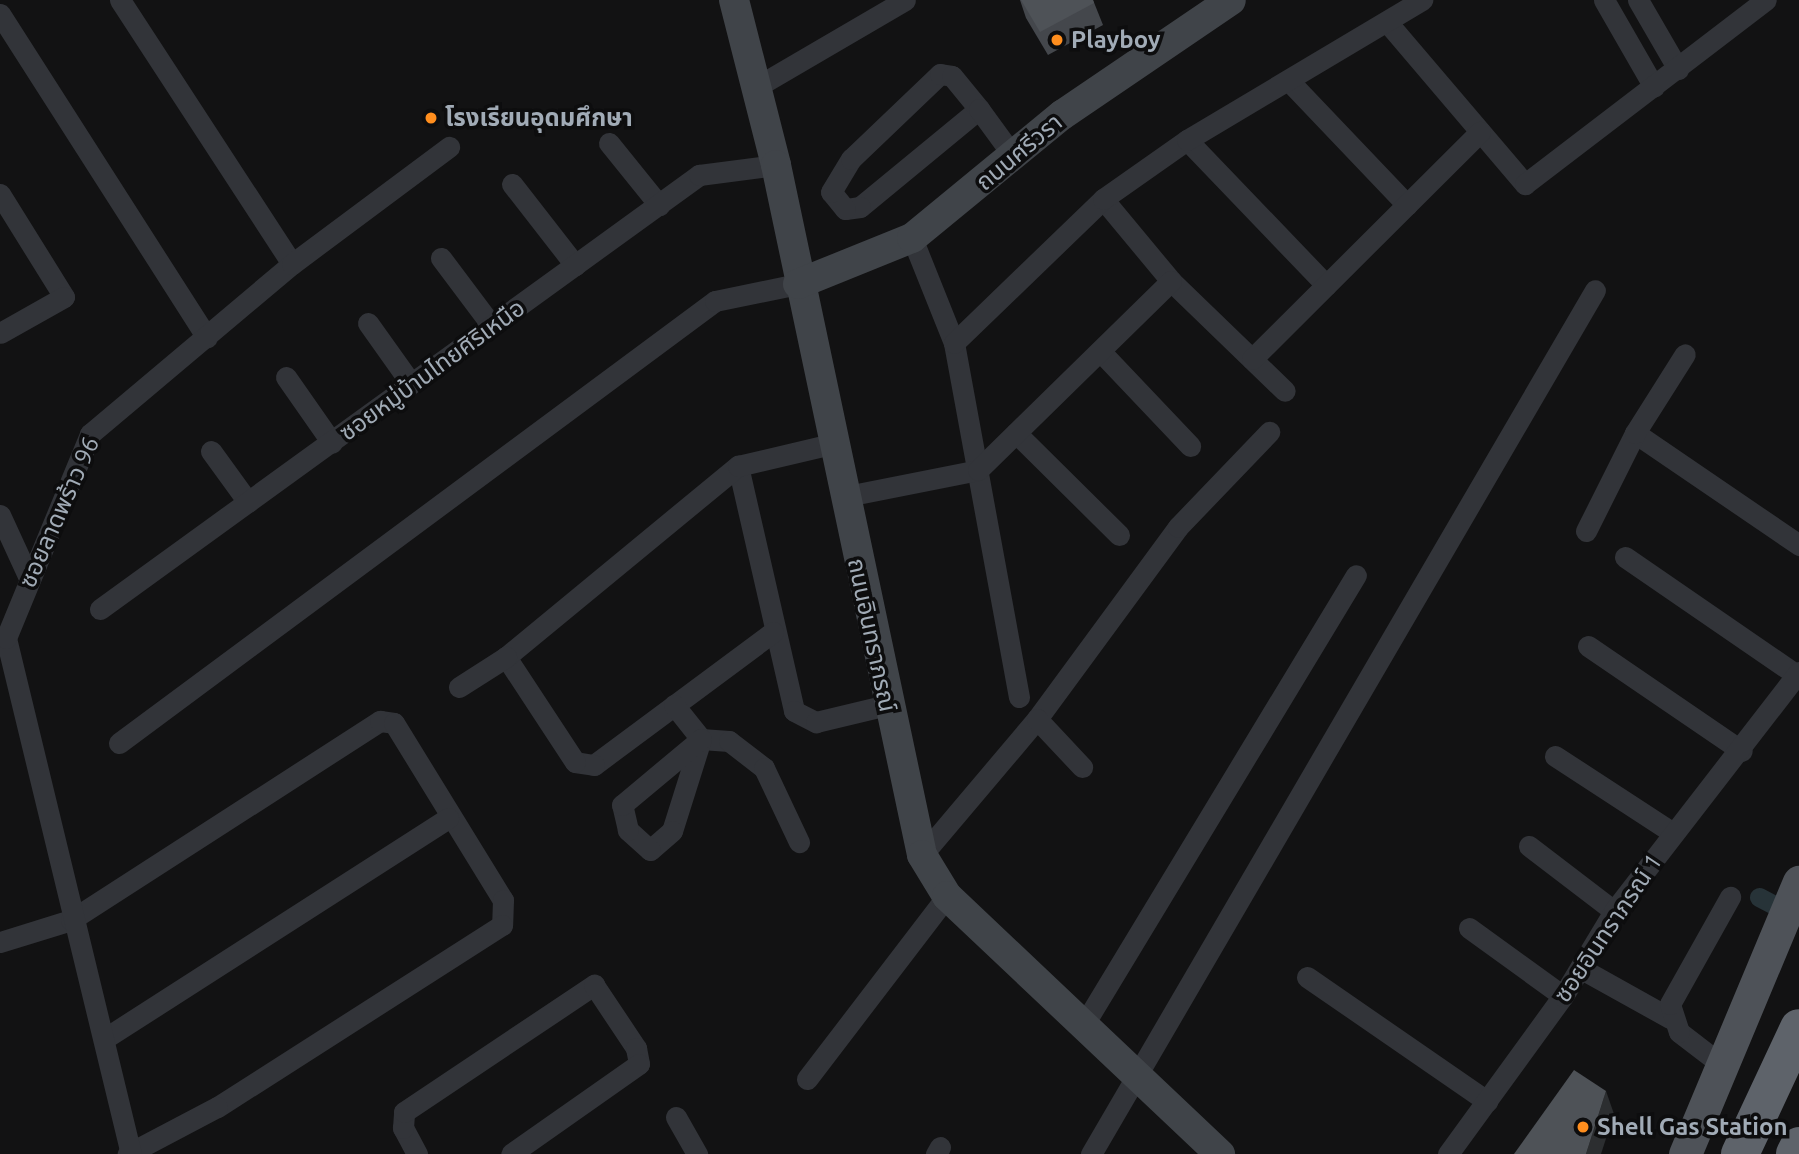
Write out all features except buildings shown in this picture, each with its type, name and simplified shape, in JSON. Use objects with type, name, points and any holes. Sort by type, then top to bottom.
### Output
[{"type":"highway","points":[[1740,1154],[1799,1028]]},
{"type":"highway","points":[[1795,1154],[1799,1146]]},
{"type":"main road","points":[[1685,1154],[1791,900]]},
{"type":"street","points":[[120,0],[292,264]]},
{"type":"street","name":"ถนนอินทราภรณ์","points":[[734,0],[776,165],[797,284],[887,705],[922,855],[947,896],[1220,1154]]},
{"type":"street","points":[[758,86],[905,0]]},
{"type":"street","name":"ถนนศรีวรา","points":[[797,284],[912,238],[1062,115],[1231,0]]},
{"type":"street","points":[[954,344],[1103,199],[1186,140],[1422,0]]},
{"type":"street","points":[[1604,0],[1654,87]]},
{"type":"street","points":[[1638,0],[1678,69]]},
{"type":"street","points":[[1387,22],[1525,184],[1766,0]]},
{"type":"street","points":[[0,14],[207,338]]},
{"type":"street","points":[[979,109],[860,207],[845,209],[831,192],[851,159],[940,74],[952,76],[979,109],[1014,157]]},
{"type":"street","points":[[1289,81],[1407,205]]},
{"type":"street","points":[[1252,359],[1480,132]]},
{"type":"street","points":[[1186,140],[1326,285]]},
{"type":"street","points":[[610,143],[659,205]]},
{"type":"street","name":"ซอยลาดพร้าว 96","points":[[130,1154],[104,1039],[71,920],[9,665],[6,638],[90,434],[292,264],[449,147]]},
{"type":"street","name":"ซอยหมู่บ้านไทยศิริเหนือ","points":[[100,609],[699,175],[776,165]]},
{"type":"street","points":[[512,184],[575,265]]},
{"type":"street","points":[[0,194],[64,297],[0,333]]},
{"type":"street","points":[[1103,199],[1171,281],[1285,391]]},
{"type":"street","points":[[912,238],[954,344],[1019,697]]},
{"type":"street","points":[[441,258],[492,326]]},
{"type":"street","points":[[842,496],[978,470],[1171,281]]},
{"type":"street","points":[[118,743],[715,301],[797,284]]},
{"type":"street","points":[[1091,1154],[1138,1079],[1595,290]]},
{"type":"street","points":[[368,323],[410,382]]},
{"type":"street","points":[[1100,351],[1189,446]]},
{"type":"street","points":[[1586,531],[1635,433],[1685,354]]},
{"type":"street","points":[[286,377],[332,443]]},
{"type":"street","points":[[922,855],[1037,719],[1178,527],[1269,432]]},
{"type":"street","points":[[1016,433],[1119,535]]},
{"type":"street","points":[[1635,433],[1799,545]]},
{"type":"street","points":[[459,688],[506,657],[738,466],[831,443]]},
{"type":"street","points":[[211,451],[248,502]]},
{"type":"street","points":[[738,466],[773,632],[794,710],[804,719],[887,705]]},
{"type":"street","points":[[0,515],[29,578]]},
{"type":"street","points":[[1625,557],[1798,673]]},
{"type":"street","points":[[1083,1026],[1356,575]]},
{"type":"street","points":[[506,657],[575,762],[584,765],[674,705],[773,632]]},
{"type":"street","points":[[1588,646],[1742,751]]},
{"type":"street","name":"ซอยอินทราภรณ์ 1","points":[[1448,1154],[1563,996],[1614,911],[1673,833],[1742,751],[1798,673]]},
{"type":"street","points":[[674,705],[701,739]]},
{"type":"street","points":[[1037,719],[1083,767]]},
{"type":"street","points":[[0,942],[71,920],[380,721],[394,723],[449,818],[503,900],[502,925],[216,1107],[130,1154]]},
{"type":"street","points":[[701,739],[672,831],[650,850],[628,830],[622,805],[701,739],[729,741],[764,768],[800,842]]},
{"type":"street","points":[[1555,756],[1673,833]]},
{"type":"street","points":[[104,1039],[449,818]]},
{"type":"street","points":[[1529,846],[1614,911]]},
{"type":"street","points":[[807,1079],[947,896]]},
{"type":"street","points":[[1670,1018],[1681,981],[1730,897]]},
{"type":"street","points":[[1469,928],[1563,996]]},
{"type":"street","points":[[1580,968],[1670,1018],[1722,1065]]},
{"type":"street","points":[[1307,977],[1487,1101]]},
{"type":"street","points":[[418,1154],[403,1128],[404,1112],[594,985],[636,1048],[639,1064],[512,1154]]},
{"type":"street","points":[[676,1117],[696,1154]]},
{"type":"waterway","points":[[1759,897],[1795,916]]},
{"type":"place","name":"Playboy","points":[[1057,40]]},
{"type":"place","name":"โรงเรียนอุดมศึกษา","points":[[431,118]]},
{"type":"place","name":"Shell Gas Station","points":[[1583,1127]]}]
